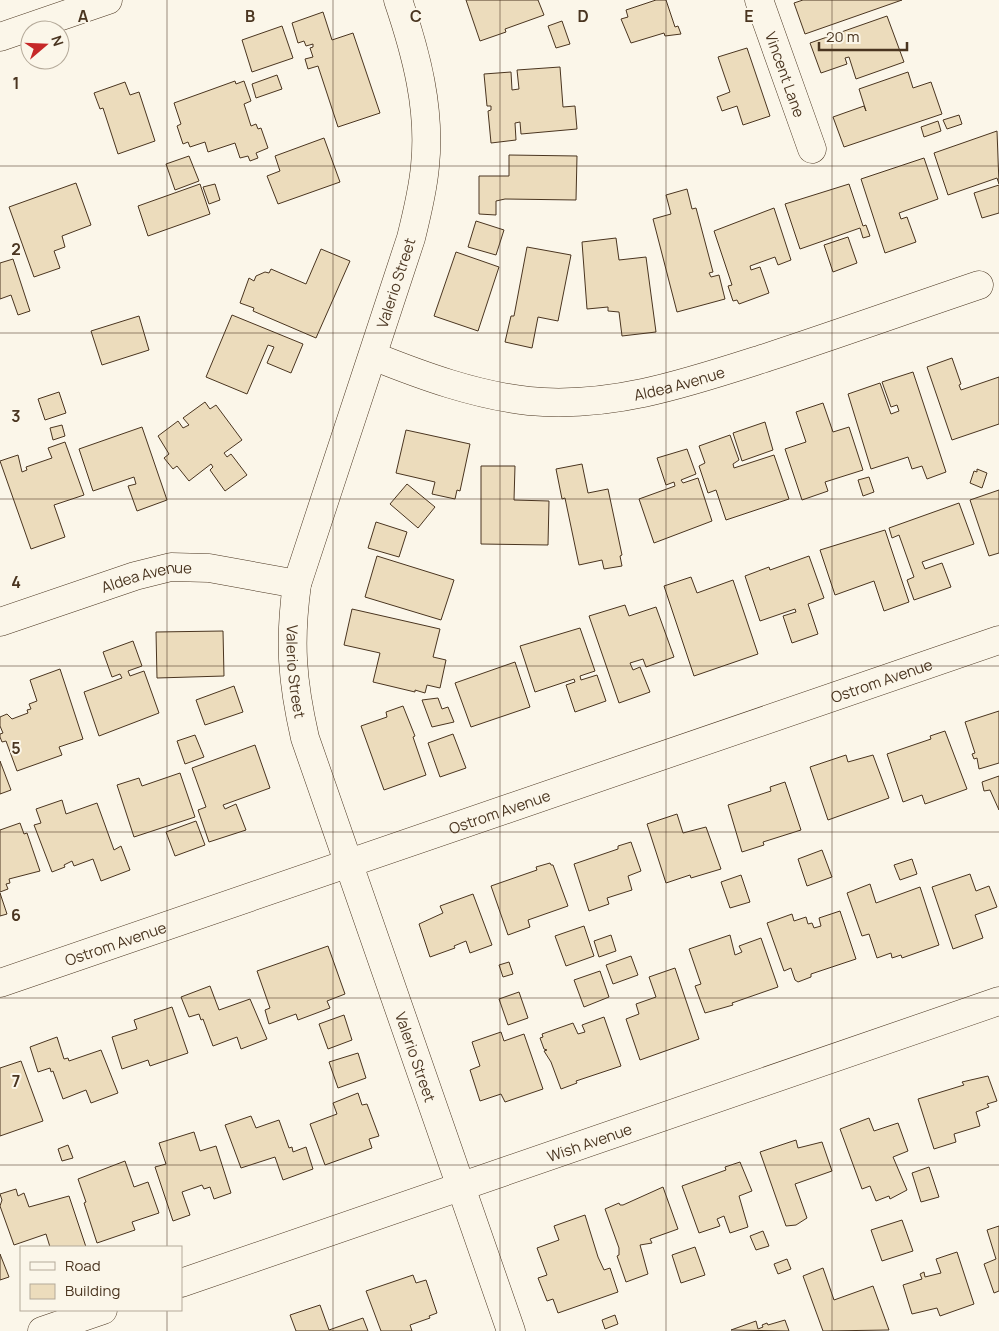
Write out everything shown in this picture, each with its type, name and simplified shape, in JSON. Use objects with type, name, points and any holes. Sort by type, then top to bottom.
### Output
[{"type":"street","points":[[0,37],[108,0]]},
{"type":"street","name":"Valerio Street","points":[[398,0],[410,36],[421,82],[426,136],[426,164],[422,192],[411,238],[297,584],[291,648],[297,705],[305,738],[511,1331]]},
{"type":"street","name":"Vincent Lane","points":[[759,0],[812,150]]},
{"type":"street","name":"Aldea Avenue","points":[[373,356],[458,387],[529,401],[587,401],[645,394],[677,386],[819,340],[978,285]]},
{"type":"street","name":"Aldea Avenue","points":[[0,622],[135,576],[170,567],[209,568],[297,584]]},
{"type":"street","name":"Ostrom Avenue","points":[[0,983],[999,640]]},
{"type":"street","name":"Wish Avenue","points":[[182,1283],[999,1000]]},
{"type":"street","points":[[42,1331],[100,1311]]},
{"type":"building","points":[[466,0],[538,0],[544,15],[505,29],[506,32],[480,41]]},
{"type":"building","points":[[656,0],[666,0],[675,27],[678,26],[681,34],[665,36],[664,33],[631,43],[621,19],[628,17],[626,10]]},
{"type":"building","points":[[803,0],[902,0],[805,34],[794,3]]},
{"type":"building","points":[[323,12],[332,40],[353,33],[380,113],[338,127],[318,66],[308,69],[305,59],[313,57],[310,48],[313,47],[313,44],[306,46],[304,41],[298,43],[292,23]]},
{"type":"building","points":[[887,16],[904,62],[856,79],[849,57],[845,58],[847,64],[821,73],[810,43]]},
{"type":"building","points":[[562,21],[570,44],[556,48],[548,26]]},
{"type":"building","points":[[282,26],[293,58],[252,72],[242,40]]},
{"type":"building","points":[[747,48],[770,116],[743,125],[737,106],[722,111],[717,97],[730,92],[718,57]]},
{"type":"building","points":[[560,67],[563,107],[575,106],[577,129],[521,134],[520,122],[515,123],[516,140],[491,143],[488,111],[491,110],[491,106],[487,106],[484,74],[511,72],[512,90],[519,89],[517,70]]},
{"type":"building","points":[[908,72],[913,88],[931,82],[942,114],[844,147],[833,117],[864,106],[866,111],[859,89]]},
{"type":"building","points":[[277,75],[282,89],[256,98],[252,84]]},
{"type":"building","points":[[235,81],[236,84],[244,81],[251,101],[244,104],[251,126],[256,124],[258,129],[261,128],[268,148],[256,153],[258,158],[250,161],[248,156],[240,158],[235,143],[208,152],[205,142],[190,147],[188,142],[183,144],[177,126],[181,124],[174,103]]},
{"type":"building","points":[[125,82],[130,95],[139,92],[155,141],[118,154],[103,108],[100,109],[94,93]]},
{"type":"building","points":[[959,115],[962,124],[947,129],[943,120]]},
{"type":"building","points":[[938,121],[941,131],[924,137],[921,127]]},
{"type":"building","points":[[997,131],[999,184],[997,178],[948,195],[934,153]]},
{"type":"building","points":[[324,138],[340,182],[278,204],[267,176],[280,171],[275,156]]},
{"type":"building","points":[[509,155],[577,156],[576,200],[505,199],[496,201],[496,215],[479,214],[479,176],[509,176]]},
{"type":"building","points":[[189,156],[199,181],[175,190],[166,164]]},
{"type":"building","points":[[924,158],[938,199],[899,213],[901,219],[907,217],[916,242],[885,253],[861,179]]},
{"type":"building","points":[[76,183],[91,225],[62,236],[65,247],[54,251],[60,268],[34,277],[9,207]]},
{"type":"building","points":[[200,184],[210,214],[148,236],[138,206]]},
{"type":"building","points":[[215,184],[220,200],[209,204],[203,187]]},
{"type":"building","points":[[849,184],[863,226],[866,225],[870,236],[863,238],[860,228],[800,249],[785,204]]},
{"type":"building","points":[[999,185],[999,213],[982,218],[974,193]]},
{"type":"building","points":[[687,189],[692,209],[696,208],[713,272],[709,273],[711,277],[719,275],[725,299],[677,312],[653,219],[671,214],[666,195]]},
{"type":"building","points":[[774,208],[791,260],[778,265],[775,257],[750,266],[751,270],[760,267],[769,293],[739,304],[737,300],[733,301],[728,286],[732,285],[714,231]]},
{"type":"building","points":[[476,221],[504,230],[496,255],[468,247]]},
{"type":"building","points":[[848,237],[857,263],[833,272],[824,245]]},
{"type":"building","points":[[616,238],[619,260],[646,257],[656,332],[622,336],[619,312],[608,311],[608,307],[587,309],[582,242]]},
{"type":"building","points":[[527,247],[571,255],[558,321],[538,317],[532,348],[505,342],[511,316],[514,316]]},
{"type":"building","points":[[321,249],[350,261],[316,338],[253,311],[254,308],[240,303],[249,278],[254,281],[256,276],[265,272],[269,273],[271,269],[306,284]]},
{"type":"building","points":[[456,252],[499,267],[478,331],[434,316]]},
{"type":"building","points":[[13,259],[30,311],[18,315],[11,295],[0,299],[0,263]]},
{"type":"building","points":[[232,315],[303,344],[291,373],[267,363],[274,347],[268,345],[247,394],[206,377]]},
{"type":"building","points":[[139,316],[149,350],[102,365],[91,331]]},
{"type":"building","points":[[952,358],[961,384],[959,385],[961,390],[999,377],[999,424],[952,440],[927,367]]},
{"type":"building","points":[[913,372],[946,472],[927,479],[922,466],[912,469],[908,457],[871,469],[848,394],[880,383],[891,414],[899,411],[897,405],[891,407],[882,382]]},
{"type":"building","points":[[59,392],[66,413],[45,420],[38,399]]},
{"type":"building","points":[[205,402],[210,409],[216,405],[242,440],[224,453],[227,457],[231,454],[247,475],[225,491],[210,470],[213,467],[211,464],[189,481],[177,466],[173,469],[164,458],[169,454],[158,436],[178,421],[183,428],[189,425],[183,418]]},
{"type":"building","points":[[823,403],[833,432],[849,427],[863,470],[825,482],[828,491],[802,500],[785,449],[806,442],[796,412]]},
{"type":"building","points":[[765,422],[773,450],[742,461],[733,433]]},
{"type":"building","points":[[62,425],[65,436],[53,440],[50,428]]},
{"type":"building","points":[[142,427],[167,500],[137,511],[128,486],[136,484],[134,477],[93,491],[79,449]]},
{"type":"building","points":[[406,430],[470,444],[460,491],[457,490],[455,499],[432,494],[435,482],[396,473]]},
{"type":"building","points":[[730,435],[739,460],[733,464],[734,468],[774,455],[789,499],[726,520],[716,490],[708,493],[699,466],[705,463],[699,446]]},
{"type":"building","points":[[65,442],[84,495],[54,505],[65,537],[31,549],[0,461],[18,455],[22,472],[27,470],[26,467],[52,458],[48,448]]},
{"type":"building","points":[[687,449],[696,474],[681,480],[683,483],[698,478],[712,521],[654,543],[639,499],[675,486],[674,482],[666,485],[657,458]]},
{"type":"building","points":[[582,464],[588,493],[608,489],[622,555],[620,556],[622,566],[604,569],[602,560],[579,565],[565,498],[562,499],[556,469]]},
{"type":"building","points":[[481,466],[515,466],[514,500],[549,501],[548,545],[481,544]]},
{"type":"building","points":[[977,469],[987,473],[982,488],[970,483],[974,471],[977,472]]},
{"type":"building","points":[[869,477],[874,492],[863,496],[858,480]]},
{"type":"building","points":[[407,484],[435,507],[418,528],[390,504]]},
{"type":"building","points":[[999,490],[999,553],[989,556],[970,500]]},
{"type":"building","points":[[959,503],[974,544],[922,562],[925,569],[942,563],[951,587],[914,600],[907,580],[914,577],[899,535],[892,538],[889,528]]},
{"type":"building","points":[[376,522],[407,532],[399,557],[368,548]]},
{"type":"building","points":[[885,530],[909,602],[884,611],[874,581],[835,595],[820,550]]},
{"type":"building","points":[[377,556],[454,580],[441,620],[365,597]]},
{"type":"building","points":[[809,556],[824,598],[808,604],[818,634],[792,643],[783,616],[796,612],[795,609],[760,621],[745,576],[769,567],[770,570]]},
{"type":"building","points":[[691,577],[697,593],[733,580],[758,654],[694,676],[664,586]]},
{"type":"building","points":[[625,605],[629,616],[656,607],[674,657],[646,667],[643,659],[630,663],[633,670],[640,667],[650,692],[619,703],[589,616]]},
{"type":"building","points":[[352,609],[440,629],[433,657],[446,660],[440,688],[427,685],[425,693],[373,682],[380,653],[344,645]]},
{"type":"building","points":[[580,628],[595,671],[580,676],[581,680],[597,675],[606,701],[575,712],[566,685],[575,682],[574,679],[535,692],[520,646]]},
{"type":"building","points":[[223,631],[224,676],[157,678],[156,632]]},
{"type":"building","points":[[133,641],[142,666],[128,671],[130,676],[144,671],[159,713],[99,736],[84,692],[122,678],[120,674],[112,677],[103,652]]},
{"type":"building","points":[[515,662],[530,707],[471,727],[455,683]]},
{"type":"building","points":[[60,669],[83,739],[59,747],[62,755],[17,771],[6,741],[2,742],[0,737],[0,734],[3,733],[0,726],[0,717],[7,714],[12,719],[28,713],[27,710],[31,709],[29,704],[37,701],[30,680]]},
{"type":"building","points":[[234,686],[243,712],[205,725],[196,700]]},
{"type":"building","points":[[438,698],[442,709],[448,707],[454,722],[432,727],[422,700]]},
{"type":"building","points":[[403,706],[415,736],[413,737],[426,775],[384,790],[361,726],[387,717],[386,712]]},
{"type":"building","points":[[999,711],[999,763],[979,769],[977,758],[974,759],[972,754],[975,753],[965,722]]},
{"type":"building","points":[[945,731],[967,789],[925,804],[922,795],[903,802],[887,754],[931,739],[930,736]]},
{"type":"building","points":[[453,734],[466,768],[440,777],[428,743]]},
{"type":"building","points":[[195,735],[204,757],[185,764],[177,741]]},
{"type":"building","points":[[255,745],[270,788],[223,805],[225,809],[236,804],[246,830],[209,842],[198,810],[206,807],[192,768]]},
{"type":"building","points":[[846,755],[848,762],[873,755],[889,798],[828,820],[810,767]]},
{"type":"building","points":[[0,761],[11,790],[0,794]]},
{"type":"building","points":[[180,773],[195,817],[134,837],[117,785],[139,778],[142,786]]},
{"type":"building","points":[[999,776],[999,810],[990,790],[984,791],[982,782]]},
{"type":"building","points":[[785,782],[801,830],[763,842],[764,845],[742,852],[728,805],[771,791],[770,787]]},
{"type":"building","points":[[62,800],[66,814],[97,803],[114,850],[121,846],[130,870],[101,881],[93,859],[74,866],[72,861],[64,865],[65,867],[52,872],[34,825],[41,823],[36,809]]},
{"type":"building","points":[[677,814],[683,833],[706,827],[721,869],[691,878],[690,875],[666,883],[647,824]]},
{"type":"building","points":[[196,821],[205,845],[175,856],[166,832]]},
{"type":"building","points":[[20,823],[24,834],[27,833],[40,871],[9,879],[10,883],[6,884],[8,889],[0,892],[0,830]]},
{"type":"building","points":[[631,842],[641,871],[628,876],[632,890],[607,898],[609,904],[589,911],[574,864],[618,849],[618,846]]},
{"type":"building","points":[[822,850],[832,877],[807,886],[798,859]]},
{"type":"building","points":[[912,859],[917,874],[900,880],[894,865]]},
{"type":"building","points":[[550,863],[553,865],[568,906],[528,920],[530,927],[508,935],[491,886],[537,870],[536,867]]},
{"type":"building","points":[[970,874],[976,891],[989,886],[997,907],[975,915],[983,938],[953,949],[932,887]]},
{"type":"building","points":[[741,875],[750,902],[730,908],[721,882]]},
{"type":"building","points":[[870,884],[876,903],[920,887],[939,945],[902,958],[901,955],[892,958],[891,953],[877,958],[869,934],[862,936],[847,893]]},
{"type":"building","points":[[0,893],[7,914],[0,916]]},
{"type":"building","points":[[473,894],[492,945],[470,953],[466,941],[454,946],[455,948],[430,957],[419,924],[443,913],[440,906]]},
{"type":"building","points":[[840,911],[856,959],[811,974],[811,977],[798,982],[795,980],[791,968],[784,971],[767,923],[792,914],[794,921],[806,917],[808,924],[812,923],[814,928],[821,926],[819,918]]},
{"type":"building","points":[[584,926],[594,956],[566,966],[555,936]]},
{"type":"building","points":[[611,935],[616,951],[599,957],[594,941]]},
{"type":"building","points":[[730,935],[735,955],[742,952],[739,946],[761,938],[778,987],[732,1003],[733,1005],[705,1013],[695,986],[701,984],[689,949]]},
{"type":"building","points":[[328,946],[345,994],[327,1001],[330,1008],[298,1020],[296,1014],[269,1024],[265,1010],[270,1008],[257,971]]},
{"type":"building","points":[[631,956],[638,975],[613,984],[606,965]]},
{"type":"building","points":[[509,962],[513,974],[503,977],[499,965]]},
{"type":"building","points":[[675,968],[699,1039],[640,1060],[626,1019],[639,1014],[636,1004],[656,997],[649,977]]},
{"type":"building","points":[[600,971],[609,997],[584,1007],[574,980]]},
{"type":"building","points":[[210,986],[219,1010],[250,999],[267,1039],[241,1049],[237,1037],[213,1046],[203,1019],[201,1020],[199,1014],[189,1017],[181,997]]},
{"type":"building","points":[[519,992],[528,1018],[508,1025],[499,999]]},
{"type":"building","points":[[172,1007],[188,1053],[150,1066],[148,1060],[122,1069],[112,1037],[137,1029],[134,1020]]},
{"type":"building","points":[[344,1015],[352,1040],[328,1049],[319,1024]]},
{"type":"building","points":[[604,1017],[621,1066],[576,1081],[577,1083],[561,1089],[551,1062],[544,1051],[547,1050],[544,1049],[540,1038],[543,1037],[542,1034],[573,1023],[578,1034],[585,1032],[582,1025]]},
{"type":"building","points":[[501,1032],[504,1041],[524,1034],[543,1089],[505,1102],[501,1094],[480,1101],[470,1070],[480,1066],[472,1042]]},
{"type":"building","points":[[57,1037],[64,1059],[68,1058],[69,1061],[101,1050],[118,1093],[91,1103],[86,1090],[63,1099],[53,1071],[51,1072],[50,1068],[38,1072],[30,1047]]},
{"type":"building","points":[[358,1053],[366,1078],[338,1088],[329,1062]]},
{"type":"building","points":[[21,1061],[43,1121],[0,1136],[0,1068]]},
{"type":"building","points":[[988,1076],[997,1101],[987,1104],[989,1107],[976,1112],[980,1126],[954,1134],[956,1142],[934,1149],[918,1099],[964,1085],[962,1082]]},
{"type":"building","points":[[358,1093],[362,1105],[367,1104],[379,1136],[369,1139],[372,1148],[325,1165],[310,1124],[337,1114],[333,1103]]},
{"type":"building","points":[[251,1116],[256,1128],[279,1120],[289,1148],[292,1147],[293,1152],[306,1147],[313,1169],[283,1180],[275,1157],[241,1168],[225,1125]]},
{"type":"building","points":[[869,1118],[874,1131],[898,1123],[908,1151],[893,1157],[907,1190],[890,1199],[889,1196],[876,1201],[870,1186],[862,1189],[840,1129]]},
{"type":"building","points":[[194,1132],[200,1151],[216,1146],[231,1193],[214,1199],[210,1187],[204,1189],[202,1185],[182,1192],[190,1215],[173,1221],[155,1167],[166,1164],[159,1143]]},
{"type":"building","points":[[796,1140],[798,1148],[822,1142],[832,1171],[795,1184],[807,1218],[796,1225],[786,1226],[760,1152]]},
{"type":"building","points":[[68,1145],[73,1158],[62,1161],[58,1149]]},
{"type":"building","points":[[125,1161],[134,1187],[148,1182],[159,1213],[132,1222],[135,1230],[97,1243],[78,1179]]},
{"type":"building","points":[[740,1162],[752,1191],[739,1196],[748,1227],[730,1233],[724,1216],[717,1219],[720,1226],[699,1233],[682,1186],[726,1170],[725,1167]]},
{"type":"building","points":[[929,1167],[939,1197],[921,1202],[912,1173]]},
{"type":"building","points":[[663,1187],[678,1229],[650,1239],[652,1243],[640,1245],[648,1274],[626,1282],[617,1256],[619,1255],[619,1248],[605,1209],[619,1203],[623,1205]]},
{"type":"building","points":[[16,1189],[18,1196],[24,1193],[29,1207],[69,1196],[86,1246],[50,1246],[46,1234],[14,1245],[0,1206],[2,1200],[0,1194]]},
{"type":"building","points":[[585,1215],[598,1257],[604,1270],[610,1268],[618,1292],[558,1313],[553,1299],[547,1301],[538,1278],[547,1275],[537,1248],[559,1240],[554,1226]]},
{"type":"building","points":[[902,1220],[913,1251],[882,1261],[871,1230]]},
{"type":"building","points":[[999,1226],[999,1291],[994,1293],[984,1264],[996,1259],[987,1230]]},
{"type":"building","points":[[763,1231],[769,1246],[756,1250],[750,1236]]},
{"type":"building","points":[[695,1247],[705,1275],[681,1283],[672,1255]]},
{"type":"building","points":[[957,1252],[974,1304],[940,1316],[937,1308],[912,1314],[903,1285],[922,1279],[920,1274],[924,1272],[925,1277],[941,1273],[936,1259]]},
{"type":"building","points":[[0,1254],[9,1277],[0,1280]]},
{"type":"building","points":[[787,1259],[791,1269],[778,1274],[774,1264]]},
{"type":"building","points":[[823,1268],[834,1300],[873,1286],[889,1330],[823,1331],[803,1276]]},
{"type":"building","points":[[413,1275],[416,1283],[426,1280],[437,1313],[429,1316],[430,1318],[410,1325],[412,1331],[381,1331],[366,1291]]},
{"type":"building","points":[[320,1305],[329,1330],[363,1318],[368,1331],[296,1331],[290,1315]]},
{"type":"building","points":[[615,1315],[618,1324],[605,1329],[602,1320]]},
{"type":"building","points":[[785,1320],[789,1331],[731,1330],[756,1321],[758,1329],[767,1323],[768,1325]]}]
